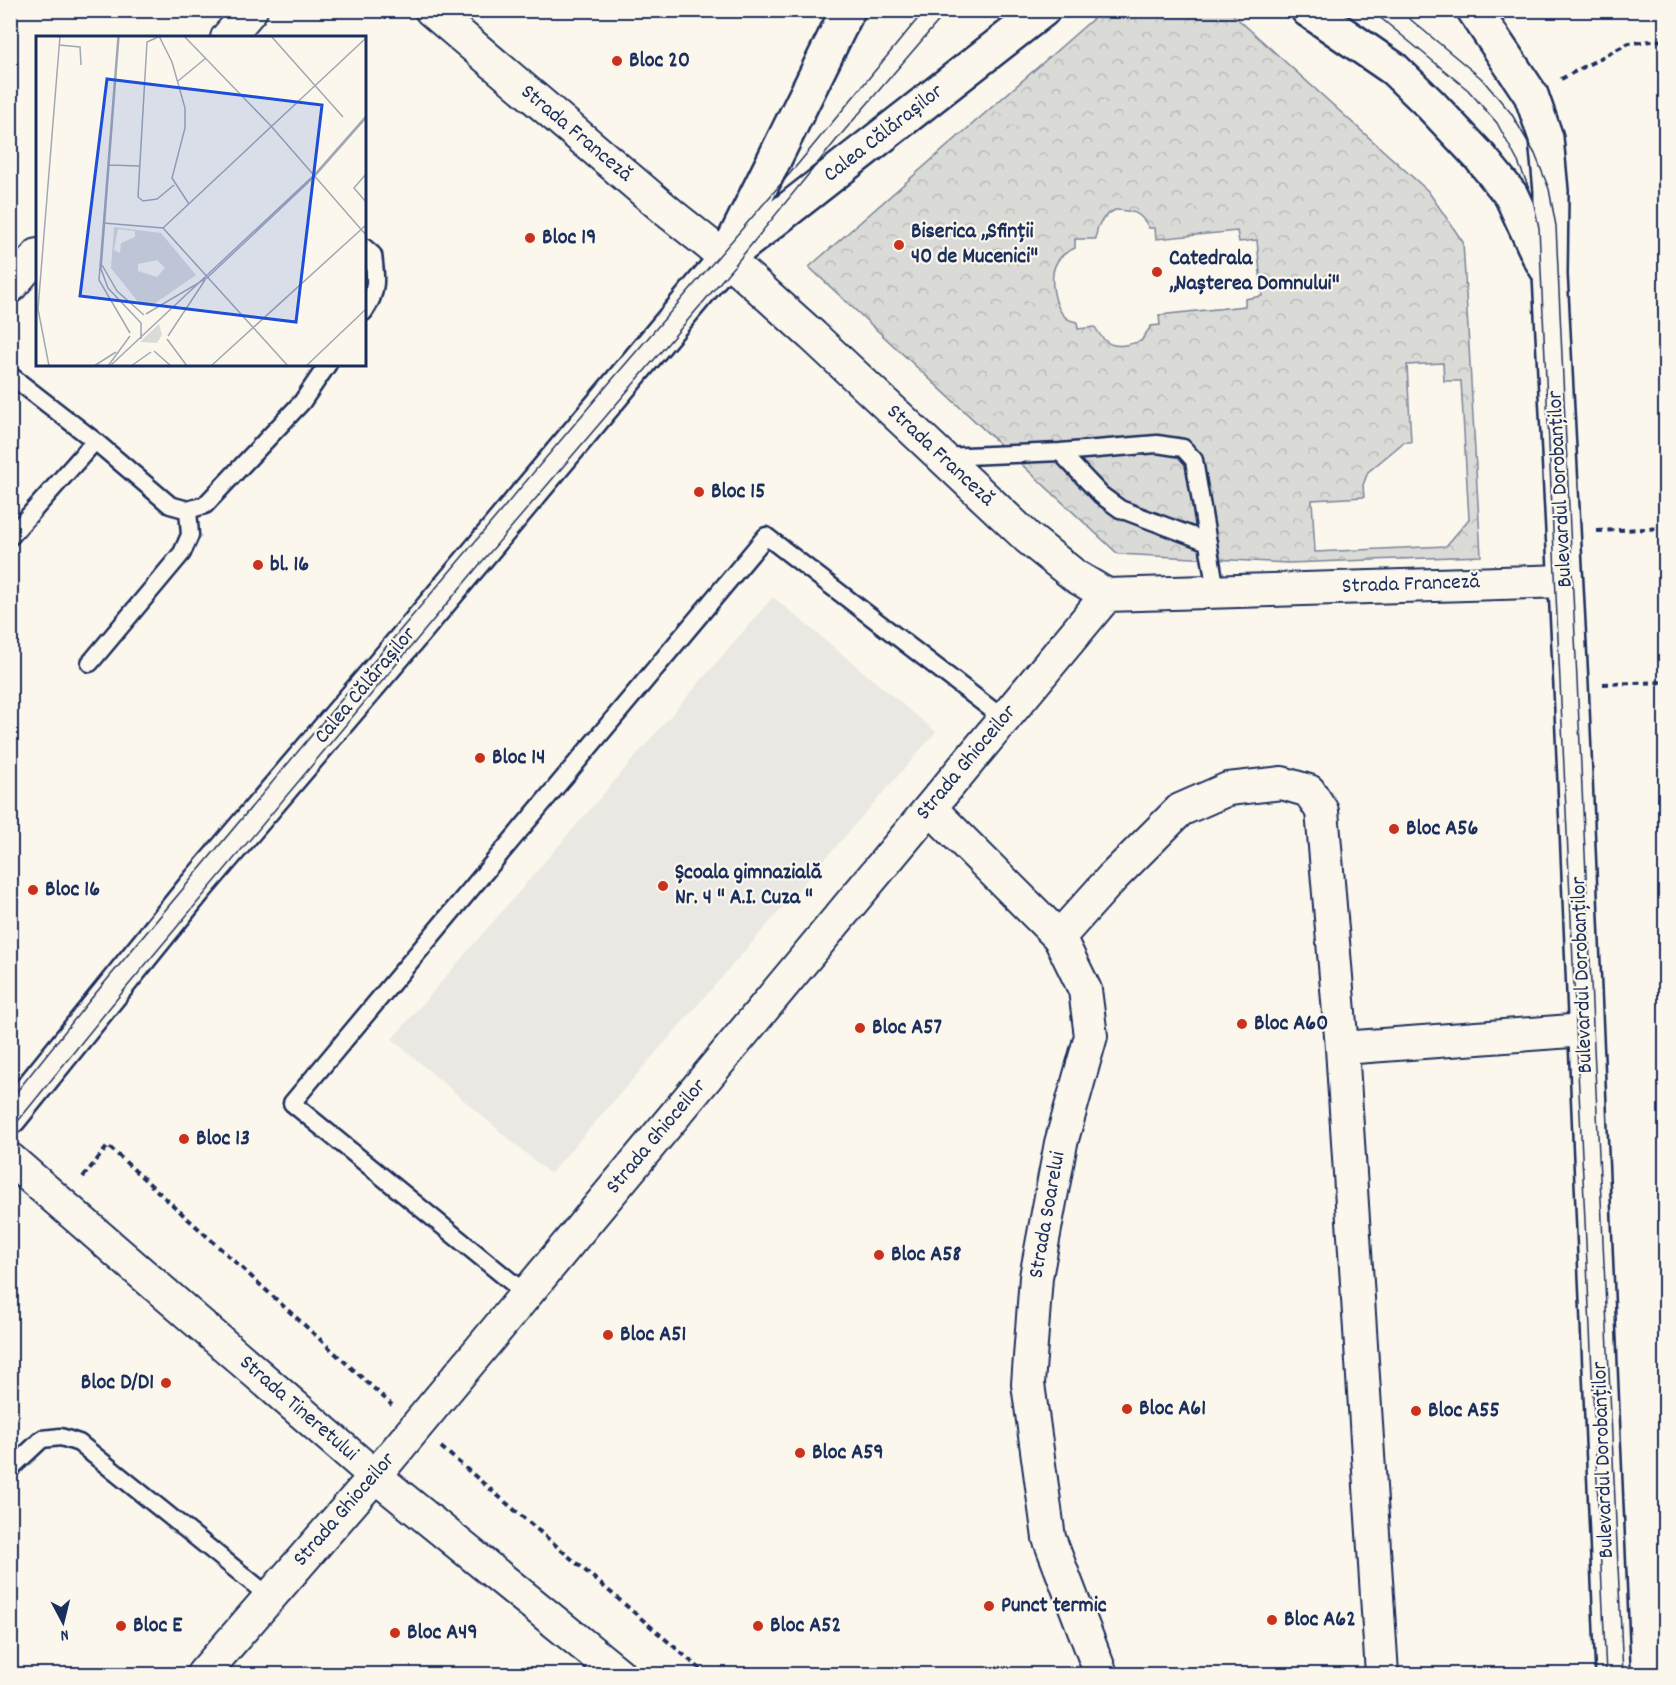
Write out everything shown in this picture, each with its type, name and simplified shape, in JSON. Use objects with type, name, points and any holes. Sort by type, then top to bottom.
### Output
[{"type":"main road","name":"Calea Călărașilor","points":[[726,258],[848,10]]},
{"type":"main road","name":"Calea Călărașilor","points":[[10,1117],[194,889],[726,258],[1043,10]]},
{"type":"main road","name":"Bulevardul Dorobanților","points":[[1308,10],[1394,69],[1480,157],[1511,195],[1550,275]]},
{"type":"main road","name":"Bulevardul Dorobanților","points":[[1474,10],[1531,95],[1546,138],[1551,191],[1550,275],[1566,581],[1613,1674]]},
{"type":"street","points":[[229,36],[251,10]]},
{"type":"street","name":"Strada Franceză","points":[[430,10],[726,258],[813,336],[1028,538],[1075,576],[1107,595],[1566,581]]},
{"type":"street","points":[[10,286],[36,257]]},
{"type":"street","name":"Strada Ghioceilor","points":[[202,1674],[375,1476],[1107,595]]},
{"type":"street","points":[[1059,937],[1112,878],[1180,810],[1228,789],[1282,783],[1309,791],[1323,811],[1342,1048],[1382,1674]]},
{"type":"street","name":"Strada Soarelui","points":[[930,808],[1059,937],[1085,990],[1091,1036],[1061,1143],[1038,1266],[1028,1384],[1048,1538],[1101,1674]]},
{"type":"street","points":[[1342,1048],[1585,1030]]},
{"type":"street","name":"Strada Tineretului","points":[[10,1159],[375,1476],[619,1674]]},
{"type":"lane","points":[[366,249],[374,255],[377,280],[366,309]]},
{"type":"lane","points":[[10,375],[95,441],[170,505],[188,510],[206,505],[302,402],[327,366]]},
{"type":"lane","points":[[10,537],[95,441]]},
{"type":"lane","points":[[941,457],[1060,452],[1157,444],[1183,448],[1194,460],[1216,591]]},
{"type":"lane","points":[[1060,452],[1101,495],[1120,509],[1208,542]]},
{"type":"lane","points":[[90,663],[182,553],[190,535],[188,510]]},
{"type":"lane","points":[[526,1294],[292,1102],[766,536],[1004,719]]},
{"type":"lane","points":[[10,1469],[42,1438],[61,1437],[79,1443],[270,1598]]},
{"type":"path","points":[[1531,95],[1629,43],[1665,40]]},
{"type":"path","points":[[1563,533],[1665,528]]},
{"type":"path","points":[[1570,685],[1665,682]]},
{"type":"shaded area","name":"Școala gimnazială Nr. 4 \" A.I. Cuza \"","points":[[773,597],[936,732],[550,1174],[392,1039]]},
{"type":"green space","points":[[1102,11],[1229,11],[1428,191],[1463,242],[1481,556],[1288,563],[1118,554],[809,267]],"holes":[[[1115,210],[1139,215],[1149,228],[1155,228],[1156,239],[1237,231],[1239,242],[1257,240],[1262,296],[1245,299],[1245,306],[1159,315],[1160,325],[1151,326],[1141,341],[1126,345],[1109,344],[1095,327],[1078,329],[1077,322],[1063,315],[1056,301],[1053,284],[1054,268],[1061,257],[1075,248],[1075,239],[1096,239],[1101,222]],[[1443,363],[1444,381],[1461,381],[1469,519],[1446,546],[1315,552],[1312,500],[1364,497],[1363,485],[1368,472],[1404,442],[1411,442],[1407,365]]]},
{"type":"tram line","points":[[10,1100],[90,1000],[331,712],[798,164],[925,10]]},
{"type":"tram line","points":[[10,1131],[111,1006],[480,564],[948,10]]},
{"type":"tram line","points":[[1371,10],[1468,90],[1497,123],[1518,162],[1532,195],[1539,228],[1606,1674]]},
{"type":"tram line","points":[[1399,10],[1481,78],[1511,113],[1535,154],[1549,189],[1556,226],[1623,1674]]},
{"type":"place","name":"Bloc 20","points":[[617,61]]},
{"type":"place","name":"Bloc 19","points":[[530,238]]},
{"type":"place","name":"Biserica „Sfinții 40 de Mucenici\"","points":[[899,245]]},
{"type":"place","name":"Catedrala „Nașterea Domnului\"","points":[[1157,272]]},
{"type":"place","name":"Bloc 15","points":[[699,492]]},
{"type":"place","name":"bl. 16","points":[[258,565]]},
{"type":"place","name":"Bloc 14","points":[[480,758]]},
{"type":"place","name":"Bloc A56","points":[[1394,829]]},
{"type":"place","name":"Școala gimnazială Nr. 4 \" A.I. Cuza \"","points":[[663,886]]},
{"type":"place","name":"Bloc 16","points":[[33,890]]},
{"type":"place","name":"Bloc A60","points":[[1242,1024]]},
{"type":"place","name":"Bloc A57","points":[[860,1028]]},
{"type":"place","name":"Bloc 13","points":[[184,1139]]},
{"type":"place","name":"Bloc A58","points":[[879,1255]]},
{"type":"place","name":"Bloc A51","points":[[608,1335]]},
{"type":"place","name":"Bloc D/D1","points":[[166,1383]]},
{"type":"place","name":"Bloc A61","points":[[1127,1409]]},
{"type":"place","name":"Bloc A55","points":[[1416,1411]]},
{"type":"place","name":"Bloc A59","points":[[800,1453]]},
{"type":"place","name":"Punct termic","points":[[989,1606]]},
{"type":"place","name":"Bloc A62","points":[[1272,1620]]},
{"type":"place","name":"Bloc E","points":[[121,1626]]},
{"type":"place","name":"Bloc A52","points":[[758,1626]]},
{"type":"place","name":"Bloc A49","points":[[395,1633]]}]
